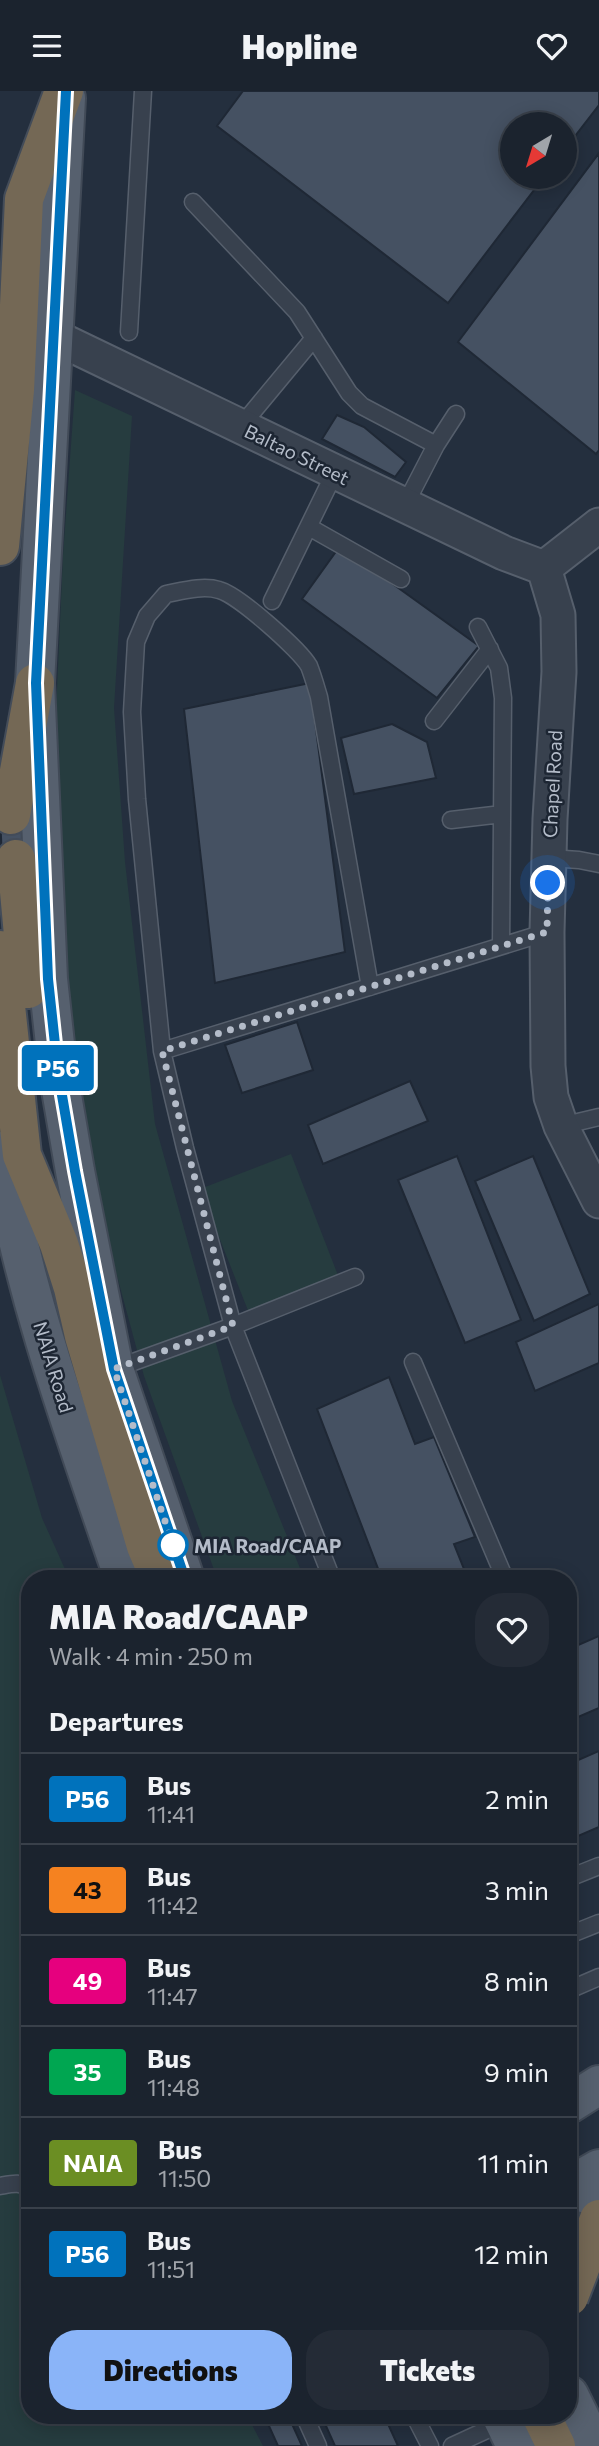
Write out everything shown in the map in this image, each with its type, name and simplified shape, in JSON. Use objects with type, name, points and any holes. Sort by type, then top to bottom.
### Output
[{"type":"highway","points":[[0,546],[15,390],[23,199],[65,91]]},
{"type":"highway","points":[[11,815],[36,683]]},
{"type":"highway","points":[[16,859],[35,1073],[59,1244]]},
{"type":"highway","points":[[0,950],[22,1155],[59,1244],[73,1288],[83,1336],[146,1546],[156,1570]]},
{"type":"highway","points":[[577,2276],[599,2219]]},
{"type":"highway","points":[[545,2424],[556,2446]]},
{"type":"main road","points":[[65,91],[36,683],[48,979],[58,1072],[114,1369],[182,1570]]},
{"type":"main road","name":"NAIA Road","points":[[0,1151],[46,1349],[121,1570]]},
{"type":"main road","points":[[577,2072],[599,2063]]},
{"type":"main road","points":[[577,2098],[599,2085]]},
{"type":"main road","points":[[577,2181],[599,2169]]},
{"type":"main road","points":[[577,2256],[599,2195]]},
{"type":"main road","points":[[551,2424],[594,2446]]},
{"type":"street","name":"Baltao Street","points":[[53,336],[504,553],[544,568]]},
{"type":"street","points":[[544,568],[599,525]]},
{"type":"street","name":"Chapel Road","points":[[544,568],[558,615],[559,671],[549,858],[548,1066],[551,1097],[561,1126],[599,1201]]},
{"type":"lane","points":[[129,333],[143,91]]},
{"type":"lane","points":[[193,202],[296,312],[349,393],[362,406],[436,446]]},
{"type":"lane","points":[[241,426],[314,338]]},
{"type":"lane","points":[[405,505],[456,414]]},
{"type":"lane","points":[[272,601],[335,472]]},
{"type":"lane","points":[[309,527],[401,579]]},
{"type":"lane","points":[[328,1570],[233,1326],[162,1051],[137,799],[132,712],[136,642],[147,615],[166,594],[193,589],[220,590],[255,614],[293,647],[308,665],[319,697],[370,987]]},
{"type":"lane","points":[[478,627],[499,667],[503,698],[501,946]]},
{"type":"lane","points":[[434,721],[490,649]]},
{"type":"lane","points":[[451,820],[502,814]]},
{"type":"lane","points":[[549,858],[599,864]]},
{"type":"lane","points":[[162,1051],[547,932]]},
{"type":"lane","points":[[561,1126],[599,1118]]},
{"type":"lane","points":[[114,1369],[233,1326],[355,1277]]},
{"type":"lane","points":[[413,1362],[501,1570]]},
{"type":"lane","points":[[577,1875],[599,1866]]},
{"type":"lane","points":[[577,1932],[599,1923]]},
{"type":"lane","points":[[577,1987],[599,1977]]},
{"type":"lane","points":[[0,2186],[21,2184]]},
{"type":"lane","points":[[308,2424],[318,2446]]},
{"type":"lane","points":[[419,2424],[430,2446]]},
{"type":"lane","points":[[452,2446],[529,2424]]},
{"type":"green space","points":[[75,390],[132,416],[114,708],[125,862],[155,1124],[232,1401],[301,1570],[214,1570],[144,1376],[113,1261],[76,1071],[61,923],[56,712],[63,555]]},
{"type":"green space","points":[[291,1154],[339,1278],[249,1313],[200,1189]]},
{"type":"green space","points":[[0,1375],[42,1518],[65,1570],[21,1570],[21,2424],[252,2424],[263,2446],[0,2446]]},
{"type":"building","points":[[243,91],[599,91],[599,105],[578,132],[578,112],[500,112],[500,189],[535,189],[448,303],[217,126]]},
{"type":"building","points":[[599,153],[599,450],[596,454],[458,342],[572,189],[578,189],[578,181]]},
{"type":"building","points":[[337,415],[364,427],[406,462],[395,477],[322,439]]},
{"type":"building","points":[[340,546],[479,646],[437,698],[302,599]]},
{"type":"building","points":[[310,683],[345,952],[215,983],[184,709]]},
{"type":"building","points":[[392,724],[427,742],[436,778],[354,794],[341,738]]},
{"type":"building","points":[[24,814],[27,858],[2,859],[0,815]]},
{"type":"building","points":[[297,1022],[313,1070],[242,1093],[225,1045]]},
{"type":"building","points":[[410,1081],[428,1121],[323,1164],[308,1125]]},
{"type":"building","points":[[457,1156],[521,1320],[465,1343],[398,1180]]},
{"type":"building","points":[[533,1156],[590,1294],[534,1321],[475,1181]]},
{"type":"building","points":[[599,1304],[599,1363],[535,1391],[516,1342]]},
{"type":"building","points":[[389,1377],[415,1444],[434,1437],[475,1537],[454,1544],[464,1570],[379,1570],[317,1409]]},
{"type":"building","points":[[599,1636],[599,1708],[577,1718],[577,1646]]},
{"type":"building","points":[[599,1751],[599,1827],[577,1837],[577,1761]]},
{"type":"building","points":[[268,2424],[292,2424],[302,2446],[278,2446]]},
{"type":"building","points":[[325,2424],[388,2424],[398,2446],[335,2446]]},
{"type":"bus line","name":"P56","points":[[66,91],[36,683],[48,979],[58,1072],[114,1369],[181,1570]]},
{"type":"place","name":"MIA Road/CAAP","points":[[173,1545]]},
{"type":"route","points":[[173,1545],[114,1369],[233,1326],[162,1051],[547,932],[548,883]]}]
